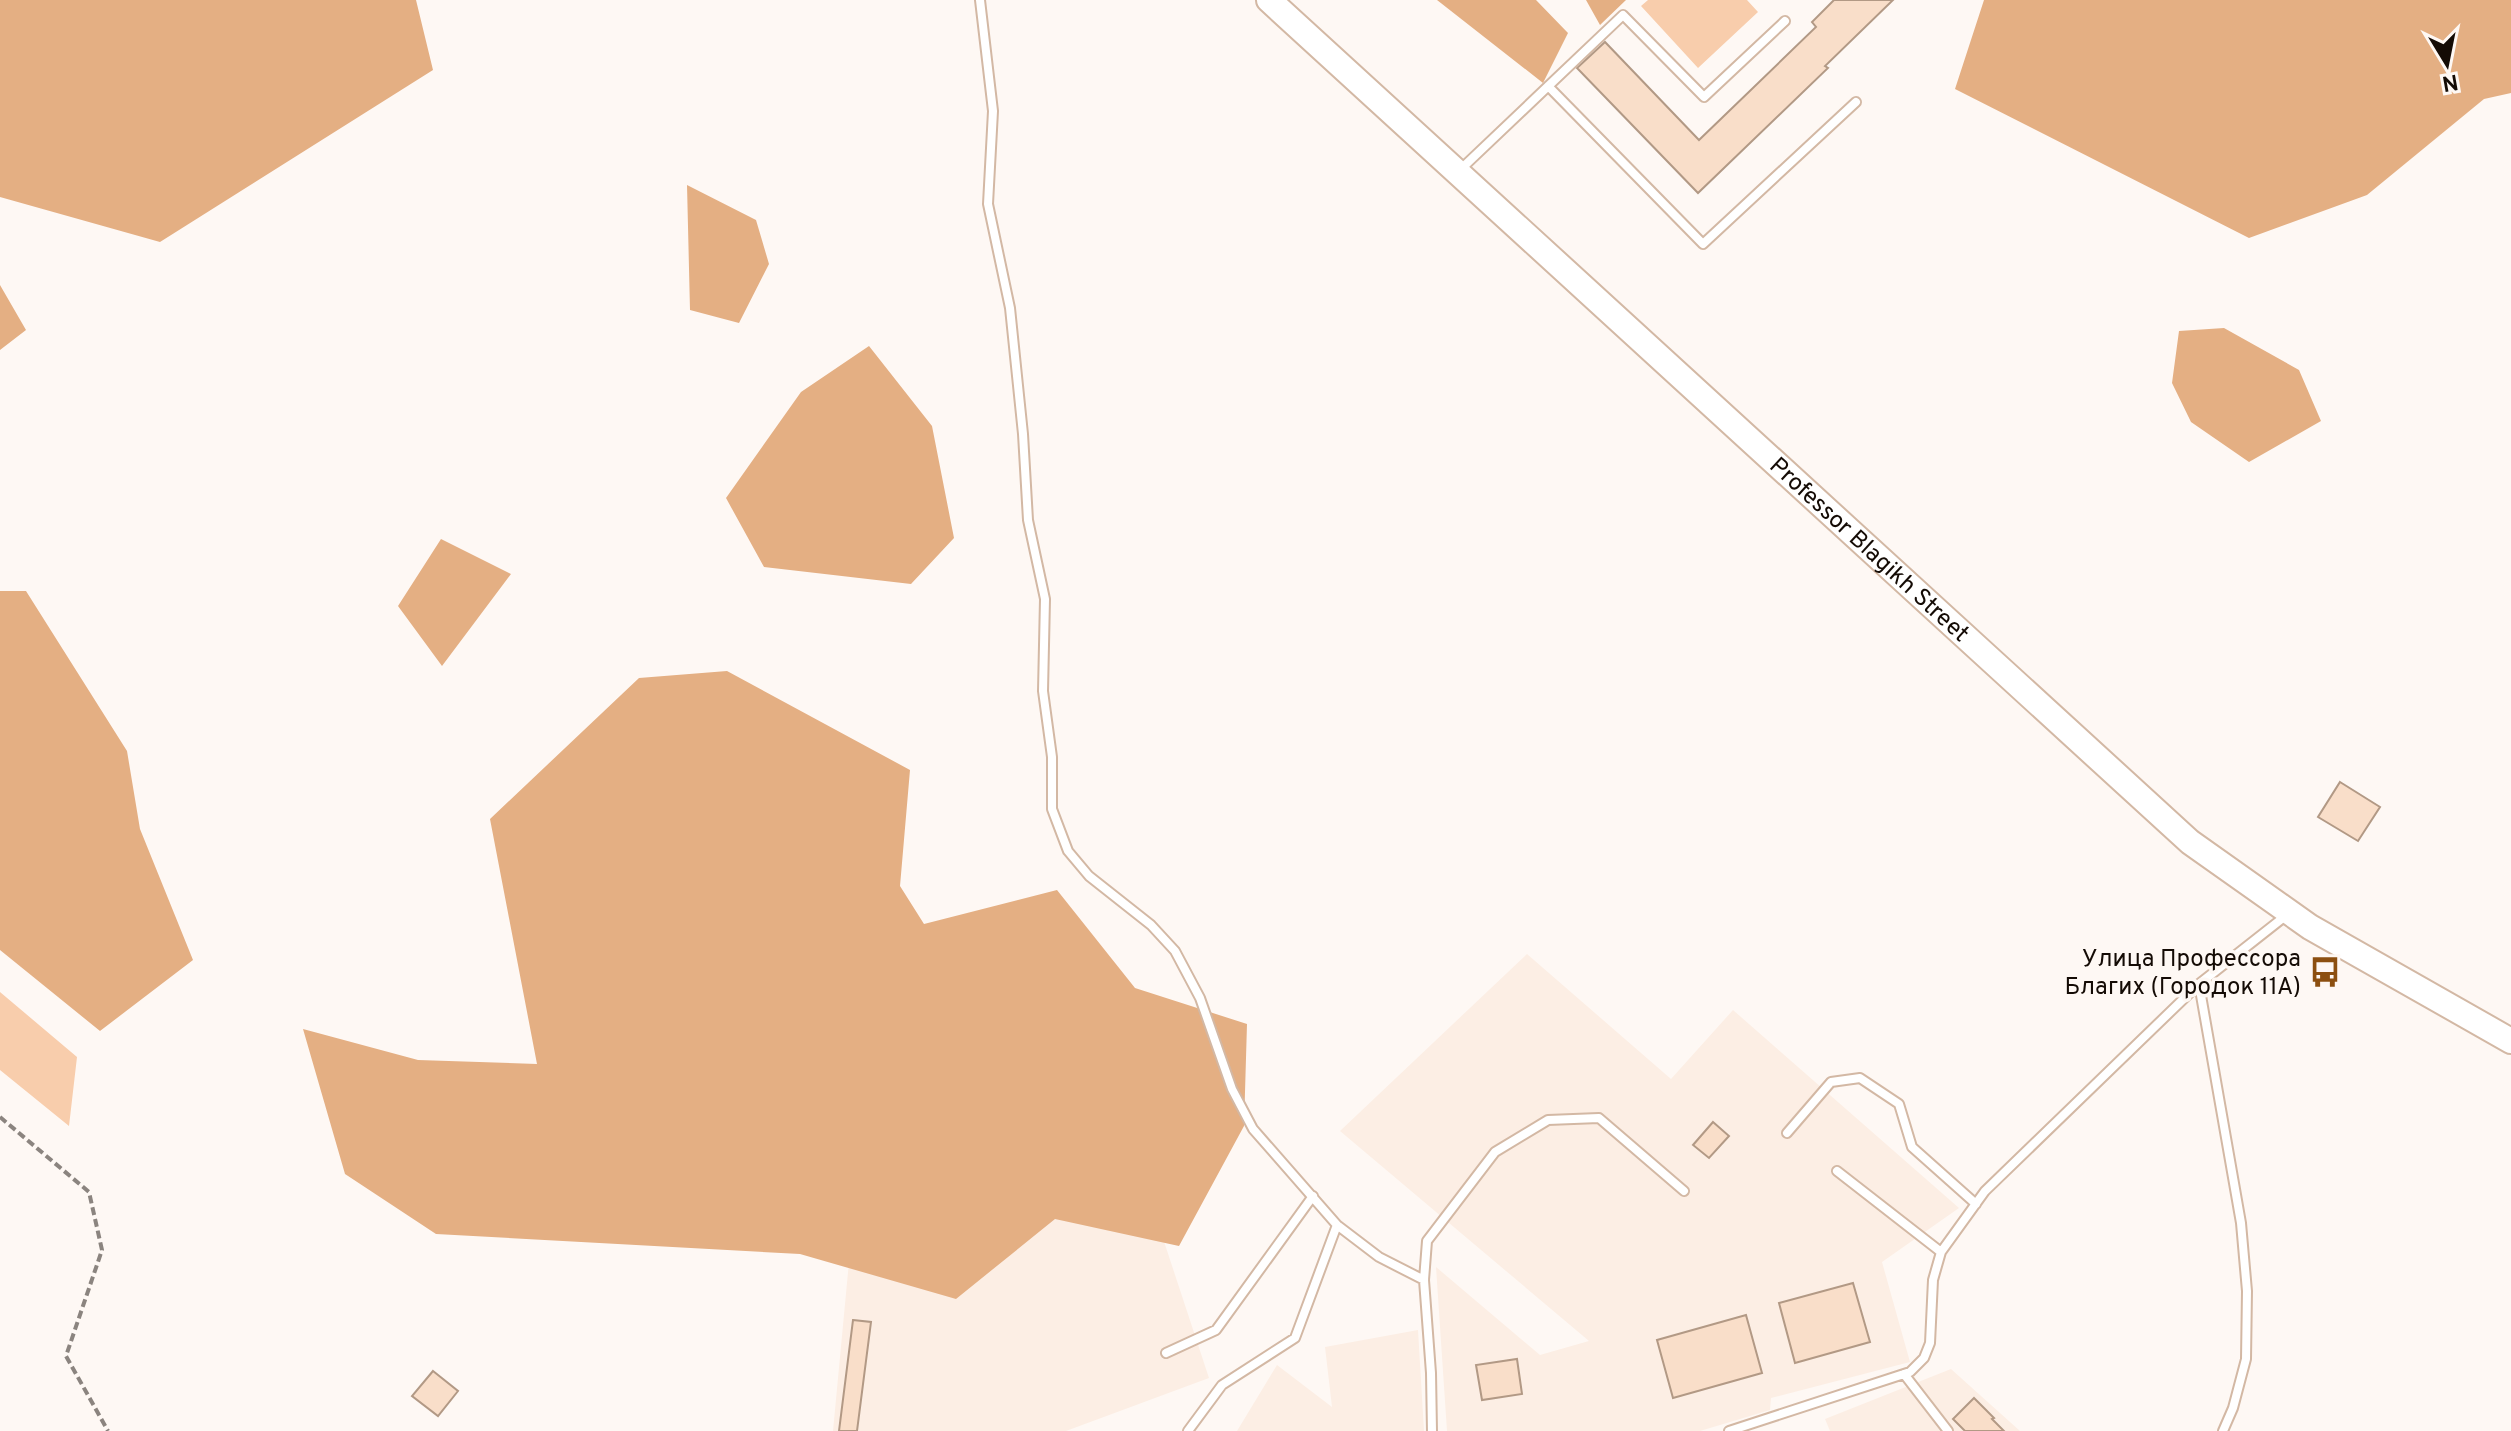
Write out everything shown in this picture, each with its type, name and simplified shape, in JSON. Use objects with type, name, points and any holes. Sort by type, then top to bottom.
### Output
[{"type":"main road","name":"Professor Blagikh Street","points":[[1269,0],[2190,842],[2289,914],[2511,1041]]},
{"type":"lane","points":[[980,0],[993,111],[988,204],[1010,308],[1028,520],[1045,599],[1043,691],[1052,757],[1052,809],[1068,851],[1089,876],[1151,925],[1175,951],[1200,998],[1232,1089],[1253,1129],[1337,1225],[1379,1257],[1424,1280]]},
{"type":"lane","points":[[1458,173],[1623,15],[1704,97],[1785,21]]},
{"type":"lane","points":[[1548,86],[1703,244],[1856,102]]},
{"type":"lane","points":[[1729,1431],[1904,1374],[1924,1358],[1930,1343],[1933,1280],[1941,1252],[1985,1191],[2199,984],[2289,914]]},
{"type":"lane","points":[[2199,984],[2241,1223],[2247,1291],[2246,1359],[2233,1408],[2223,1431]]},
{"type":"lane","points":[[1787,1133],[1831,1082],[1860,1078],[1899,1104],[1912,1147],[1976,1204]]},
{"type":"lane","points":[[1432,1431],[1424,1280],[1427,1241],[1495,1152],[1548,1120],[1599,1118],[1684,1191]]},
{"type":"lane","points":[[1837,1171],[1941,1252]]},
{"type":"lane","points":[[1166,1353],[1216,1330],[1313,1196]]},
{"type":"lane","points":[[1188,1431],[1222,1385],[1295,1338],[1337,1225]]},
{"type":"lane","points":[[1904,1374],[1948,1431]]},
{"type":"path","points":[[0,1117],[89,1192],[102,1250],[66,1356],[108,1431]]},
{"type":"shaded area","points":[[0,0],[416,0],[433,70],[160,242],[0,197]]},
{"type":"shaded area","points":[[1437,0],[1536,0],[1568,33],[1543,83]]},
{"type":"shaded area","points":[[1586,0],[1626,0],[1600,25]]},
{"type":"shaded area","points":[[1648,0],[1747,0],[1758,12],[1698,68],[1641,6]]},
{"type":"shaded area","points":[[1984,0],[2511,0],[2511,93],[2484,99],[2367,195],[2249,238],[1955,89]]},
{"type":"shaded area","points":[[687,185],[756,220],[769,264],[739,323],[690,310]]},
{"type":"shaded area","points":[[0,285],[26,330],[0,350]]},
{"type":"shaded area","points":[[2224,328],[2299,370],[2321,421],[2249,462],[2191,422],[2172,383],[2179,331]]},
{"type":"shaded area","points":[[869,346],[932,426],[954,538],[911,584],[764,567],[726,498],[801,392]]},
{"type":"shaded area","points":[[441,539],[511,574],[442,666],[398,606]]},
{"type":"shaded area","points":[[0,591],[26,591],[127,751],[140,829],[193,960],[100,1031],[0,950]]},
{"type":"shaded area","points":[[727,671],[910,770],[900,886],[924,924],[1057,890],[1135,988],[1247,1024],[1244,1126],[1179,1246],[1055,1219],[956,1299],[800,1254],[436,1234],[345,1174],[303,1029],[418,1060],[537,1064],[490,819],[639,678]]},
{"type":"shaded area","points":[[1527,954],[1671,1079],[1733,1010],[1959,1208],[1882,1262],[1910,1362],[1771,1398],[1770,1410],[1700,1431],[1447,1431],[1436,1267],[1540,1355],[1589,1341],[1340,1131]]},
{"type":"shaded area","points":[[0,992],[77,1057],[69,1126],[0,1070]]},
{"type":"shaded area","points":[[1150,1199],[1209,1378],[1066,1431],[833,1431],[854,1209]]},
{"type":"shaded area","points":[[1418,1330],[1424,1431],[1237,1431],[1277,1365],[1332,1407],[1325,1347]]},
{"type":"shaded area","points":[[1951,1369],[2020,1431],[1830,1431],[1825,1419]]},
{"type":"building","points":[[1834,0],[1893,0],[1825,66],[1828,68],[1698,193],[1577,68],[1605,42],[1699,140],[1816,27],[1812,22]]},
{"type":"building","points":[[2340,782],[2380,807],[2358,841],[2318,817]]},
{"type":"building","points":[[1713,1122],[1729,1136],[1709,1158],[1693,1145]]},
{"type":"building","points":[[1853,1283],[1870,1342],[1795,1363],[1779,1303]]},
{"type":"building","points":[[1746,1315],[1762,1373],[1673,1398],[1657,1340]]},
{"type":"building","points":[[853,1320],[871,1322],[857,1431],[839,1431]]},
{"type":"building","points":[[1517,1359],[1522,1394],[1482,1400],[1476,1365]]},
{"type":"building","points":[[433,1371],[458,1391],[438,1416],[412,1396]]},
{"type":"building","points":[[1974,1398],[2004,1431],[1965,1431],[1953,1419]]},
{"type":"place","name":"Улица Профессора Благих (Городок 11А)","points":[[2325,972]]}]
